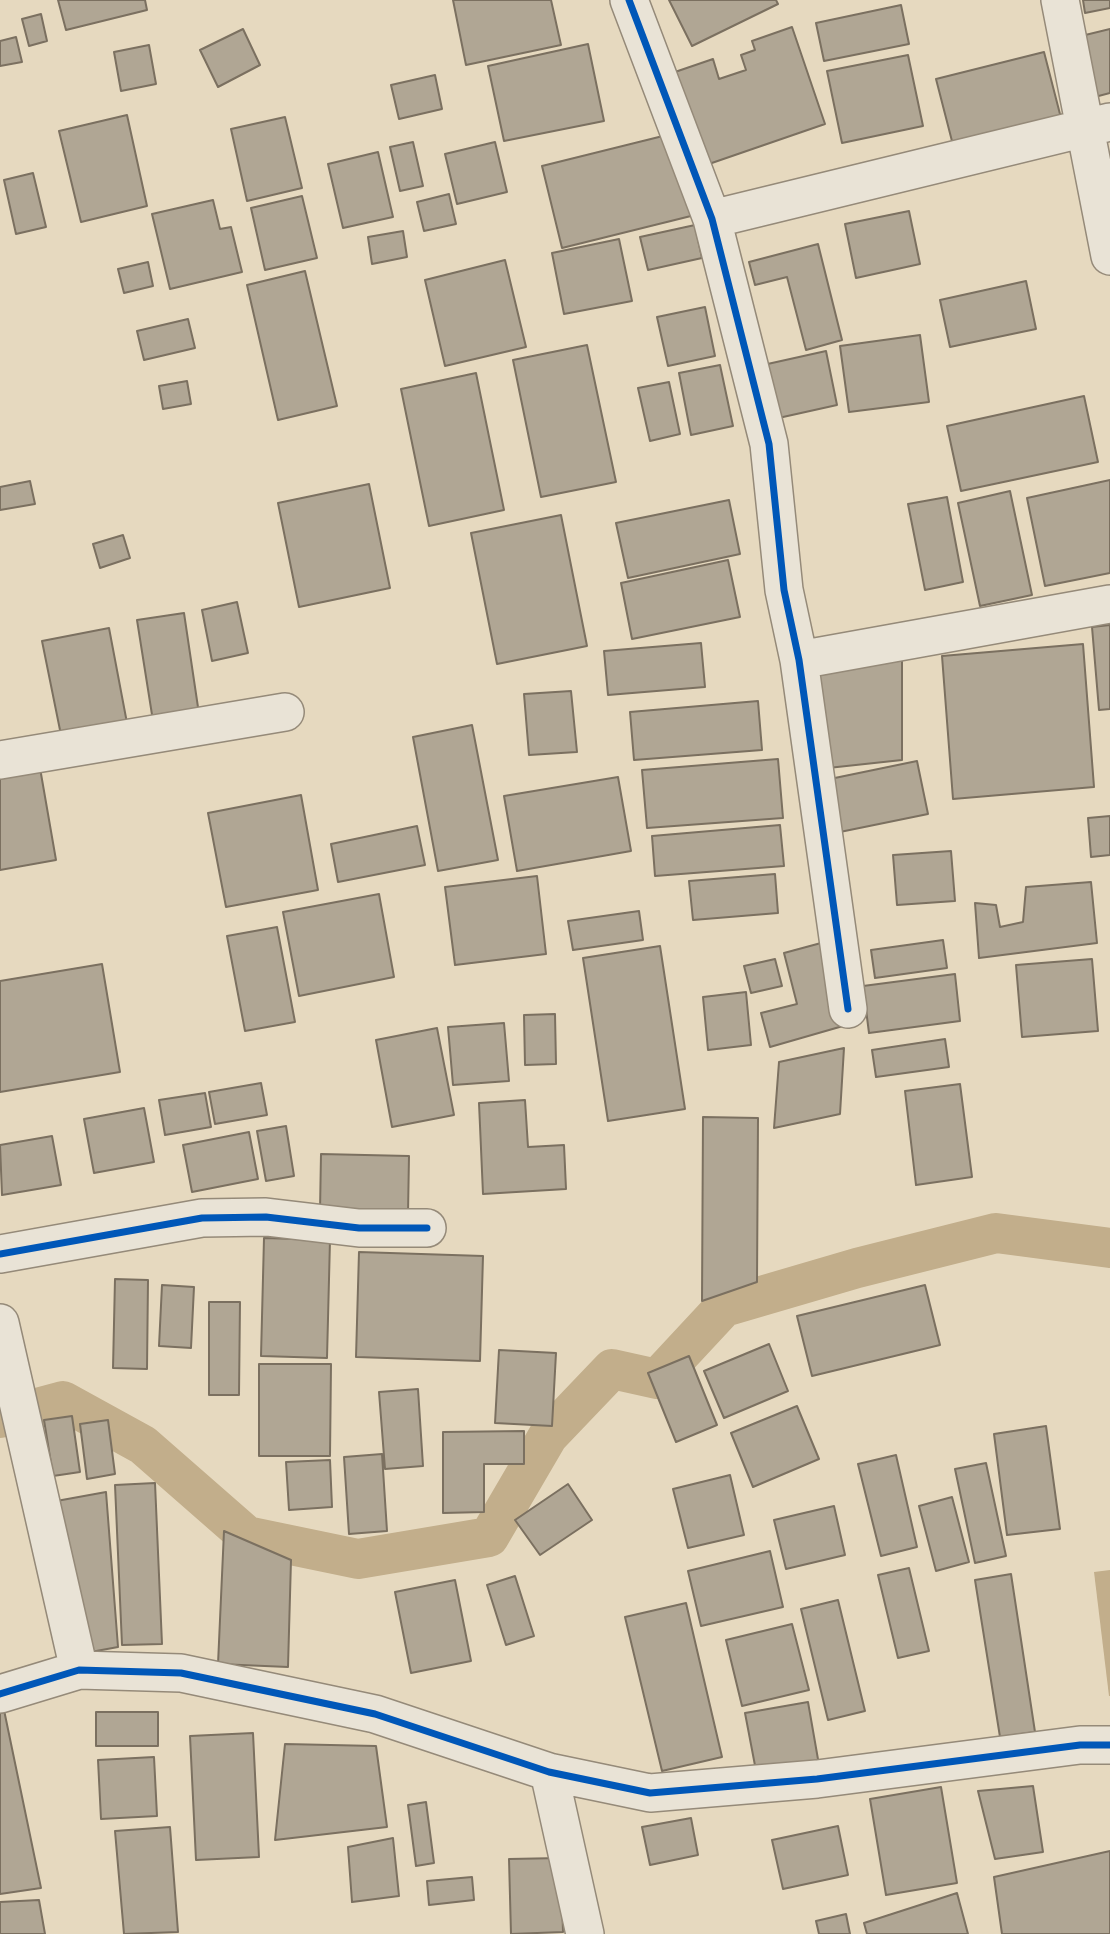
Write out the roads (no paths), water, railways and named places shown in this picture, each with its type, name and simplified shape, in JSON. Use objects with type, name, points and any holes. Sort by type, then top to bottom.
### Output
[{"type":"street","points":[[629,0],[712,219],[769,444],[784,590],[799,660],[848,1009]]},
{"type":"street","points":[[1060,0],[1098,126],[1110,256]]},
{"type":"street","points":[[712,219],[1098,126]]},
{"type":"street","points":[[799,660],[1110,604]]},
{"type":"street","points":[[0,760],[285,712]]},
{"type":"street","points":[[0,1254],[202,1219],[266,1217],[359,1228],[427,1228]]},
{"type":"street","points":[[0,1323],[79,1670]]},
{"type":"street","points":[[0,1694],[79,1670],[181,1673],[375,1714],[549,1772],[650,1793],[817,1779],[1080,1745],[1110,1745]]},
{"type":"street","points":[[549,1772],[585,1934]]},
{"type":"waterway","points":[[0,1418],[63,1401],[143,1445],[247,1536],[358,1559],[489,1537],[548,1436],[612,1369],[657,1379],[724,1307],[857,1268],[996,1233],[1110,1248]]}]
